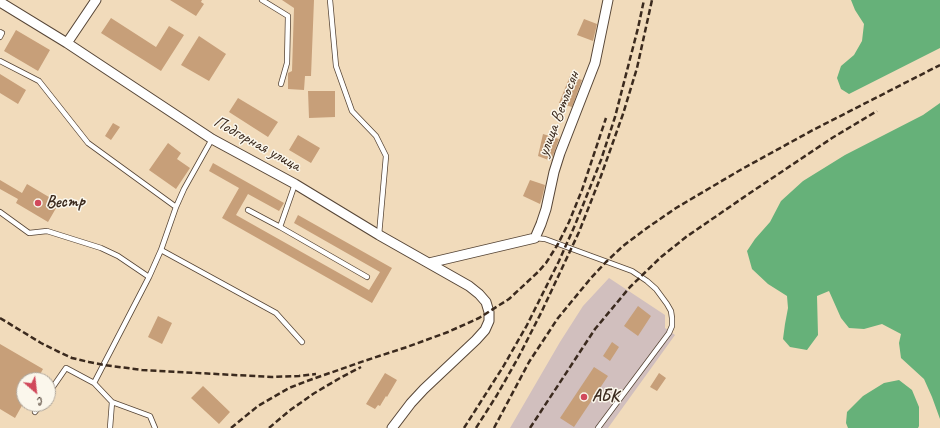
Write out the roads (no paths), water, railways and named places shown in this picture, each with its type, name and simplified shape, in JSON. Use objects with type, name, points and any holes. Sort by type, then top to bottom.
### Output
[{"type":"street","points":[[67,43],[96,0]]},
{"type":"street","name":"улица Ветлосян","points":[[535,238],[546,209],[554,172],[560,153],[595,63],[608,0]]},
{"type":"street","name":"Подгорная улица","points":[[0,2],[67,43],[212,139],[295,184],[379,235],[469,286],[479,294],[486,302],[488,307],[489,317],[487,325],[481,334],[411,403],[392,428]]},
{"type":"street","points":[[428,263],[535,238]]},
{"type":"lane","points":[[262,0],[288,16],[287,63],[281,84]]},
{"type":"lane","points":[[330,0],[336,66],[352,111],[376,136],[386,156],[379,235]]},
{"type":"lane","points":[[0,32],[2,33],[0,37]]},
{"type":"lane","points":[[0,61],[39,81],[88,143],[176,207]]},
{"type":"lane","points":[[94,383],[149,277],[161,250],[176,207],[192,174],[212,139]]},
{"type":"lane","points":[[280,227],[295,184]]},
{"type":"lane","points":[[248,210],[367,277]]},
{"type":"lane","points":[[0,212],[29,233],[48,231],[101,248],[118,256],[149,277]]},
{"type":"lane","points":[[535,238],[545,239],[632,271],[656,289],[667,304],[670,311],[672,326],[669,334],[598,428]]},
{"type":"lane","points":[[161,250],[276,313],[302,342]]},
{"type":"lane","points":[[56,382],[66,368],[94,383],[112,402],[150,416],[155,428]]},
{"type":"lane","points":[[110,428],[112,402]]},
{"type":"railway","points":[[464,428],[503,367],[527,325],[575,225],[601,160],[615,117],[644,0]]},
{"type":"railway","points":[[476,428],[518,358],[579,232],[623,114],[637,68],[652,0]]},
{"type":"railway","points":[[494,428],[529,362],[558,318],[591,278],[623,246],[676,208],[742,169],[813,130],[940,65]]},
{"type":"railway","points":[[530,428],[595,329],[630,287],[661,257],[686,237],[747,195],[832,138],[877,111]]},
{"type":"railway","points":[[231,428],[258,406],[289,388],[448,332],[479,318],[509,299],[538,272],[546,263],[558,244],[582,190],[606,118]]},
{"type":"railway","points":[[0,318],[41,343],[72,358],[104,365],[142,370],[272,377],[316,374]]},
{"type":"railway","points":[[269,428],[289,411],[313,394],[361,367]]},
{"type":"place","name":"Вестр","points":[[38,203]]},
{"type":"place","name":"АБК","points":[[584,397]]}]
